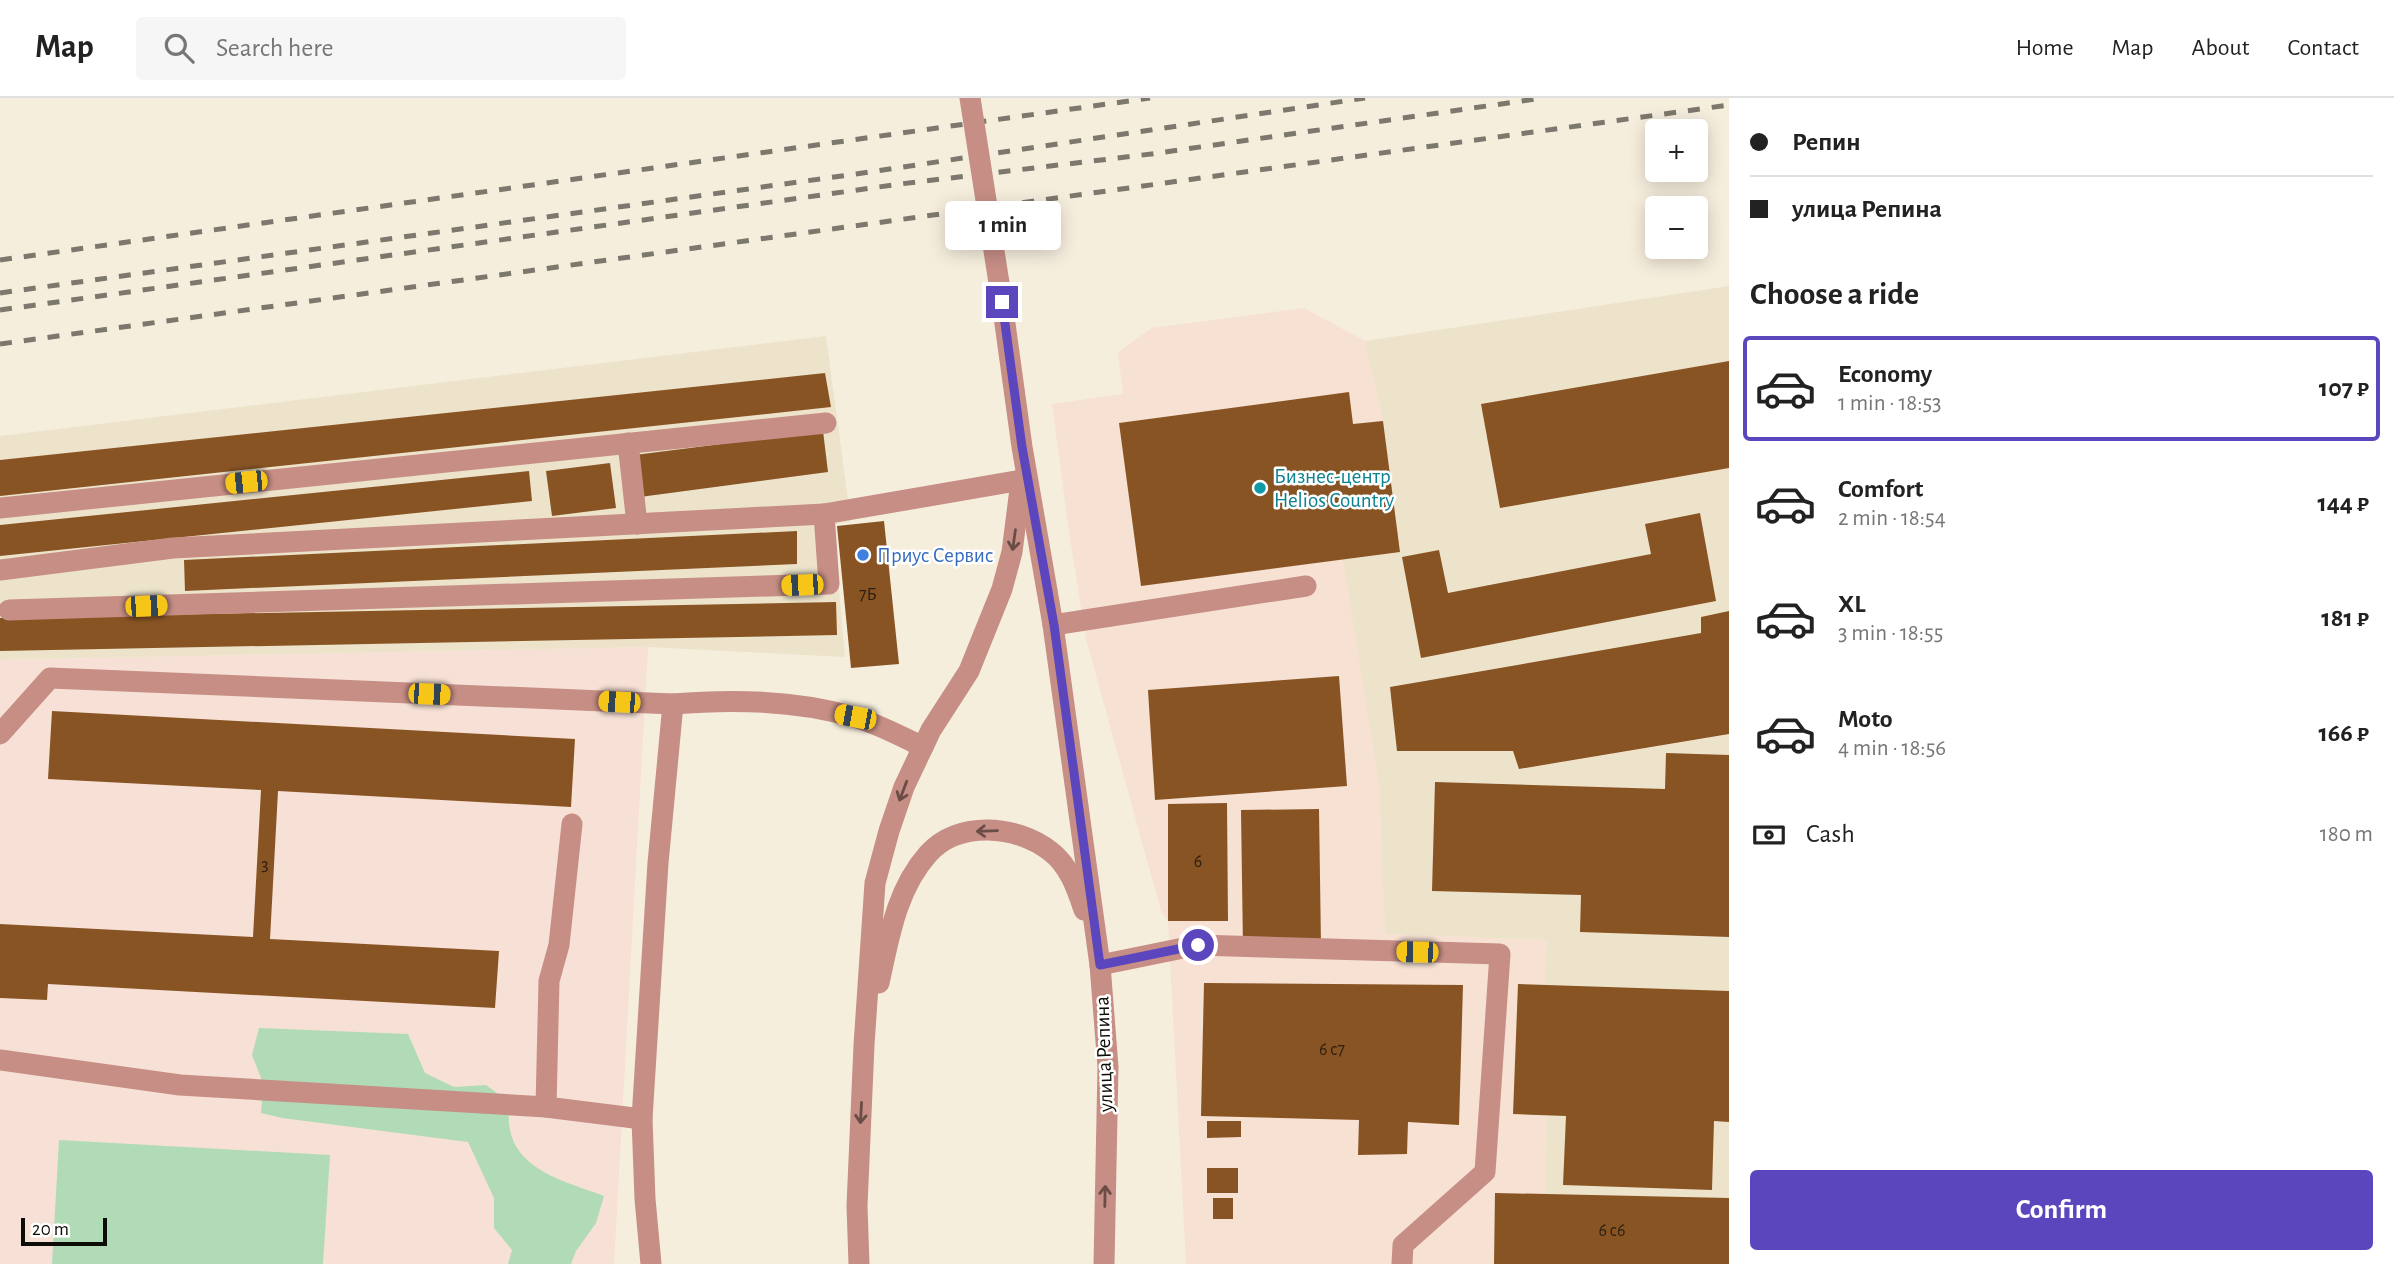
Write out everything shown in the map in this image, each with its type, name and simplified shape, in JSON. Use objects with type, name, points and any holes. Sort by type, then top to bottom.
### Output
[{"type":"street","name":"улица Репина","points":[[970,98],[1022,447],[1054,625],[1099,957],[1108,1067],[1104,1264]]},
{"type":"street","points":[[0,508],[826,422]]},
{"type":"street","points":[[628,443],[637,524]]},
{"type":"street","points":[[859,1264],[858,1206],[864,1045],[875,883],[904,787],[923,747],[969,671],[1002,589],[1012,552],[1022,480],[1022,447]]},
{"type":"street","points":[[0,570],[173,548],[824,514],[1022,480]]},
{"type":"street","points":[[9,610],[829,584],[824,514]]},
{"type":"street","points":[[1054,625],[1306,586]]},
{"type":"street","points":[[0,734],[50,678],[673,704],[722,700],[801,706],[855,717],[923,747]]},
{"type":"street","points":[[651,1264],[642,1119],[658,863],[673,704]]},
{"type":"street","points":[[546,1107],[549,981],[559,945],[572,824]]},
{"type":"street","points":[[864,1045],[897,906],[913,874],[929,852],[949,839],[969,831],[998,830],[1025,837],[1050,851],[1068,869],[1099,957],[1198,945],[1500,954],[1485,1172],[1403,1245],[1402,1264]]},
{"type":"street","points":[[0,1060],[180,1085],[546,1107],[642,1119]]},
{"type":"street","points":[[849,1264],[858,1206]]},
{"type":"shaded area","points":[[1729,286],[1729,1264],[1494,1264],[1495,1193],[1545,1194],[1547,1116],[1513,1114],[1518,984],[1545,985],[1547,940],[1385,934],[1379,783],[1343,559],[1400,551],[1383,421],[1365,341]]},
{"type":"shaded area","points":[[1304,308],[1365,341],[1383,421],[1400,552],[1379,783],[1385,934],[1547,940],[1546,985],[1518,984],[1513,1114],[1547,1115],[1545,1194],[1496,1194],[1494,1264],[1186,1264],[1168,921],[1161,911],[1086,639],[1052,404],[1123,394],[1118,352],[1152,328]]},
{"type":"shaded area","points":[[826,336],[851,522],[833,524],[845,657],[648,647],[0,660],[0,436]]},
{"type":"shaded area","points":[[648,647],[614,1264],[0,1264],[0,660]]},
{"type":"green space","points":[[259,1028],[408,1034],[425,1073],[454,1087],[486,1085],[509,1102],[510,1130],[523,1156],[548,1174],[604,1196],[596,1223],[576,1251],[571,1264],[508,1264],[512,1250],[494,1228],[494,1198],[468,1142],[261,1113],[263,1083],[252,1055]]},
{"type":"green space","points":[[59,1140],[330,1155],[323,1264],[52,1264]]},
{"type":"building","points":[[1729,361],[1729,468],[1500,508],[1481,404]]},
{"type":"building","points":[[825,373],[831,407],[0,496],[0,460]]},
{"type":"building","name":"Бизнес-центр Helios Country","points":[[1349,392],[1353,424],[1383,421],[1400,552],[1141,586],[1119,423]]},
{"type":"building","points":[[823,431],[828,472],[640,497],[635,455]]},
{"type":"building","points":[[610,463],[616,508],[552,516],[546,471]]},
{"type":"building","points":[[529,471],[532,501],[0,556],[0,525]]},
{"type":"building","points":[[1700,513],[1716,601],[1421,658],[1402,557],[1439,550],[1448,593],[1651,554],[1645,524]]},
{"type":"building","points":[[884,521],[899,664],[851,668],[837,526]]},
{"type":"building","points":[[797,531],[797,564],[185,591],[184,560]]},
{"type":"building","points":[[836,602],[837,635],[0,651],[0,618]]},
{"type":"building","points":[[1729,611],[1729,734],[1519,769],[1513,751],[1397,751],[1390,687],[1701,633],[1701,617]]},
{"type":"building","points":[[1339,676],[1347,786],[1155,800],[1148,690]]},
{"type":"building","points":[[52,711],[575,739],[571,807],[278,791],[270,939],[499,951],[495,1008],[48,984],[47,1000],[0,998],[0,924],[253,937],[261,790],[48,779]]},
{"type":"building","points":[[1666,753],[1729,755],[1729,937],[1580,932],[1581,895],[1432,891],[1435,782],[1665,789]]},
{"type":"building","points":[[1227,803],[1228,921],[1168,921],[1168,804]]},
{"type":"building","points":[[1319,809],[1321,946],[1243,948],[1241,810]]},
{"type":"building","points":[[1204,983],[1463,985],[1459,1125],[1408,1122],[1407,1154],[1358,1155],[1359,1120],[1201,1116]]},
{"type":"building","points":[[1518,984],[1729,991],[1729,1122],[1714,1121],[1712,1190],[1563,1185],[1566,1116],[1513,1114]]},
{"type":"building","points":[[1207,1121],[1241,1121],[1241,1137],[1207,1138]]},
{"type":"building","points":[[1207,1168],[1238,1168],[1238,1193],[1207,1193]]},
{"type":"building","points":[[1495,1193],[1729,1198],[1729,1264],[1494,1264]]},
{"type":"building","points":[[1213,1198],[1233,1198],[1233,1219],[1213,1219]]},
{"type":"railway","points":[[0,260],[1150,98]]},
{"type":"railway","points":[[0,293],[856,174],[1365,98]]},
{"type":"railway","points":[[0,310],[900,184],[1151,154],[1543,98]]},
{"type":"railway","points":[[0,344],[1729,105]]},
{"type":"place","name":"Бизнес-центр Helios Country","points":[[1260,488]]},
{"type":"place","name":"Приус Сервис","points":[[863,555]]},
{"type":"route","points":[[1002,302],[1022,447],[1054,625],[1100,965],[1198,945]]}]
